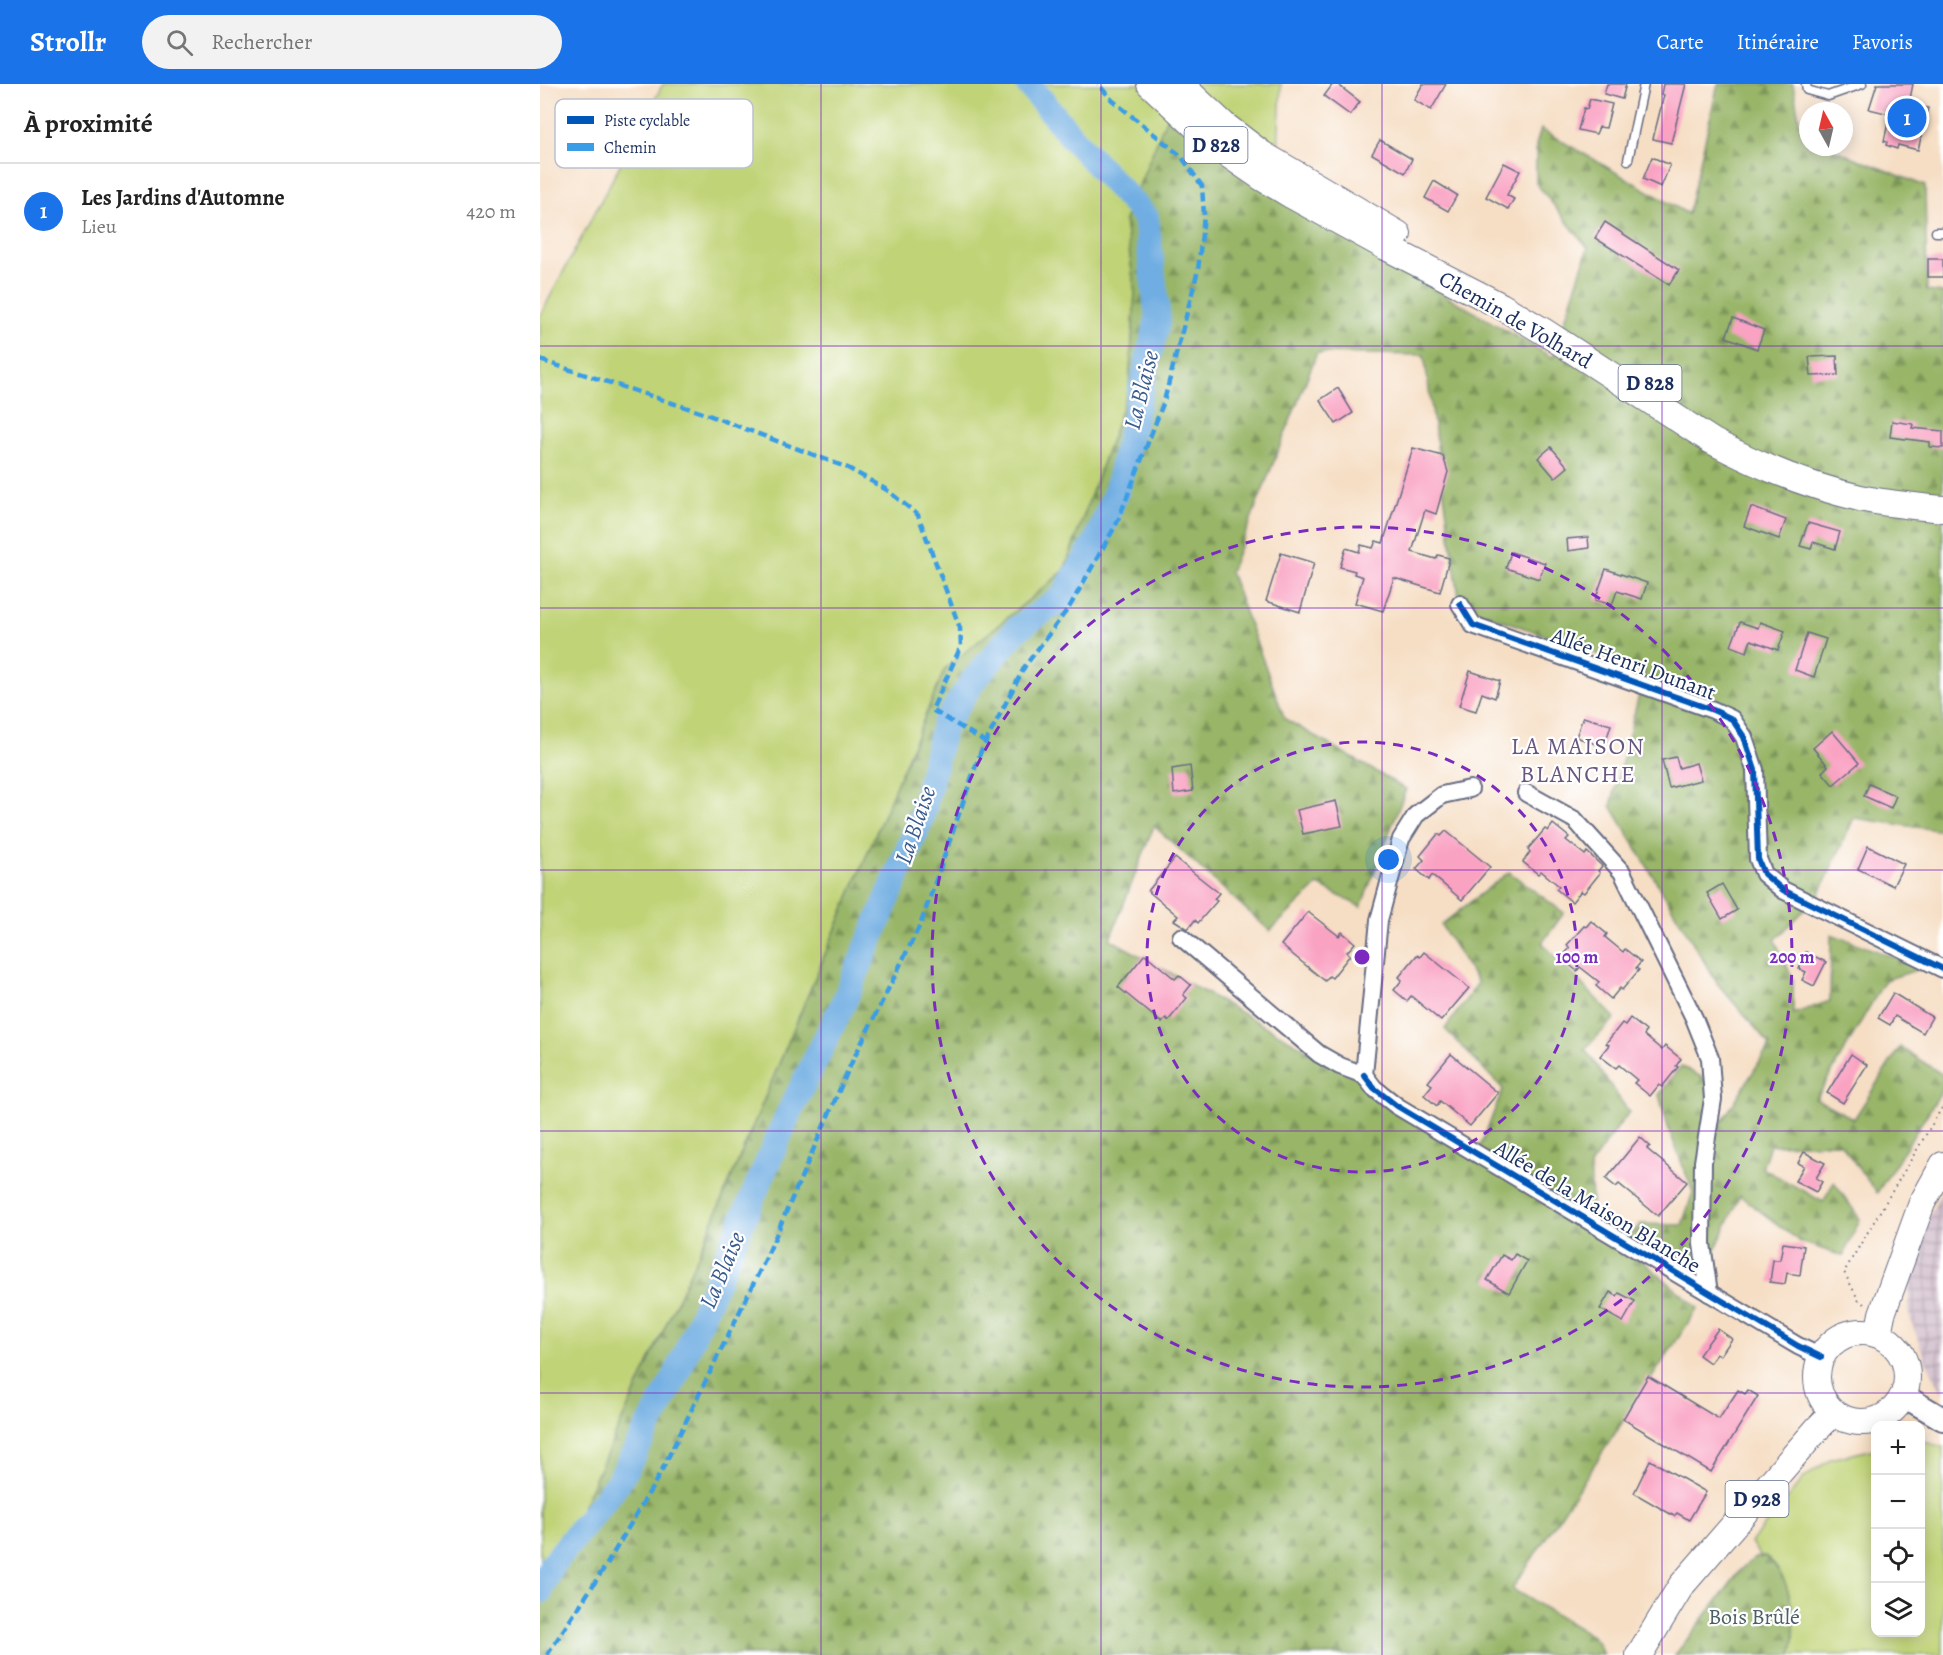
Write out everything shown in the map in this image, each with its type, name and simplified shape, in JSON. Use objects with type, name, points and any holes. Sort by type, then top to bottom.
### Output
[{"type":"main road","name":"Chemin de Volhard","points":[[1150,84],[1220,149],[1261,177],[1329,216],[1517,316],[1712,441],[1741,456],[1819,487],[1861,498],[1943,509]]},
{"type":"main road","name":"Chemin de Volhard","points":[[1180,84],[1224,125],[1294,174],[1427,251],[1532,308],[1643,380],[1734,435],[1805,466],[1850,479],[1888,487],[1943,494]]},
{"type":"main road","points":[[1880,1324],[1901,1353],[1907,1366],[1908,1382],[1904,1396],[1885,1416],[1873,1421],[1859,1422],[1846,1419],[1834,1412],[1824,1401],[1818,1387],[1817,1372],[1821,1357],[1828,1346],[1845,1335],[1865,1331],[1880,1324],[1922,1203],[1943,1165]]},
{"type":"main road","name":"D 928","points":[[1639,1655],[1681,1586],[1834,1412]]},
{"type":"street","name":"Allée Henri Dunant","points":[[1460,604],[1473,625],[1713,710],[1732,719],[1744,737],[1755,770],[1758,860],[1764,874],[1783,890],[1943,969]]},
{"type":"street","points":[[1181,937],[1319,1054],[1340,1066],[1365,1075],[1380,920],[1401,839],[1416,815],[1442,795],[1470,789]]},
{"type":"street","points":[[1526,793],[1575,820],[1622,872],[1694,1018],[1710,1058],[1713,1099],[1703,1162],[1702,1244],[1709,1293]]},
{"type":"street","name":"Allée de la Maison Blanche","points":[[1365,1075],[1374,1088],[1397,1106],[1798,1346],[1821,1357]]},
{"type":"street","points":[[1904,1396],[1943,1419]]},
{"type":"lane","points":[[1628,160],[1644,84]]},
{"type":"lane","points":[[1806,84],[1807,90],[1828,96],[1862,84]]},
{"type":"path","points":[[1880,1324],[1859,1301],[1844,1272],[1943,1106]]},
{"type":"shaded area","points":[[1943,1190],[1943,1394],[1925,1359],[1909,1315],[1909,1285],[1928,1218]]},
{"type":"green space","points":[[663,84],[1281,84],[1276,197],[1125,220],[1135,293],[1129,389],[1064,571],[945,669],[705,1240],[568,1538],[540,1586],[540,316],[618,168],[753,168],[753,99],[655,99]]},
{"type":"green space","points":[[1718,84],[1793,84],[1799,119],[1799,156],[1850,156],[1925,186],[1927,291],[1943,293],[1943,831],[1854,818],[1819,895],[1775,940],[1793,980],[1793,1014],[1830,1001],[1831,934],[1923,968],[1885,980],[1816,1099],[1854,1119],[1900,1047],[1943,1075],[1943,1089],[1877,1193],[1840,1143],[1770,1145],[1762,1168],[1823,1202],[1834,1182],[1860,1219],[1843,1256],[1801,1242],[1740,1196],[1712,1257],[1675,1268],[1628,1239],[1640,1224],[1682,1225],[1693,1192],[1669,1130],[1659,1095],[1681,1066],[1707,1080],[1715,1133],[1770,1045],[1717,983],[1611,806],[1645,671],[1460,605],[1424,355],[1317,353],[1230,572],[1285,719],[1406,789],[1361,907],[1318,885],[1270,931],[1154,826],[1110,939],[1480,1147],[1503,1089],[1445,1029],[1478,983],[1441,925],[1509,872],[1564,913],[1542,943],[1615,1018],[1585,1049],[1629,1112],[1590,1165],[1593,1219],[1698,1308],[1512,1589],[1592,1636],[1603,1655],[540,1655],[540,1586],[568,1538],[705,1240],[945,669],[1064,571],[1129,389],[1135,293],[1125,220],[1168,114],[1276,197],[1553,358],[1588,248],[1536,183],[1536,145],[1541,129],[1688,214]]},
{"type":"green space","points":[[1925,1442],[1943,1447],[1943,1655],[1791,1655],[1792,1623],[1786,1587],[1774,1566],[1765,1557],[1760,1557],[1751,1542],[1804,1478],[1831,1459],[1871,1450],[1871,1637],[1925,1637]]},
{"type":"green space","name":"Bois Brûlé","points":[[1765,1557],[1781,1576],[1791,1602],[1794,1616],[1794,1643],[1791,1655],[1675,1655],[1744,1566],[1755,1558]]},
{"type":"building","points":[[1333,84],[1337,84],[1360,102],[1350,115],[1324,96]]},
{"type":"building","points":[[1423,84],[1446,84],[1431,110],[1414,100]]},
{"type":"building","points":[[1607,84],[1626,84],[1622,99],[1604,94]]},
{"type":"building","points":[[1663,84],[1686,84],[1671,143],[1653,139],[1664,95],[1661,94]]},
{"type":"building","points":[[1877,84],[1913,84],[1909,104],[1928,108],[1918,150],[1898,145],[1897,149],[1886,145],[1887,142],[1884,141],[1890,114],[1869,109]]},
{"type":"building","points":[[1590,99],[1612,104],[1606,128],[1599,127],[1596,134],[1578,130],[1584,108],[1587,109]]},
{"type":"building","points":[[1380,140],[1412,159],[1405,173],[1372,154]]},
{"type":"building","points":[[1652,157],[1670,165],[1661,187],[1643,179]]},
{"type":"building","points":[[1504,163],[1520,171],[1507,195],[1514,199],[1508,209],[1486,197]]},
{"type":"building","points":[[1434,181],[1457,195],[1448,211],[1425,198]]},
{"type":"building","points":[[1605,222],[1679,270],[1669,285],[1595,238]]},
{"type":"building","points":[[1928,259],[1943,259],[1943,277],[1928,277]]},
{"type":"building","points":[[1733,318],[1764,330],[1757,349],[1726,337]]},
{"type":"building","points":[[1837,356],[1838,375],[1811,376],[1809,357]]},
{"type":"building","points":[[1338,388],[1353,413],[1336,424],[1320,400]]},
{"type":"building","points":[[1892,421],[1913,424],[1912,428],[1943,431],[1943,448],[1930,447],[1930,442],[1890,437]]},
{"type":"building","points":[[1551,447],[1568,467],[1555,478],[1538,458]]},
{"type":"building","points":[[1413,448],[1443,456],[1448,472],[1436,514],[1425,510],[1412,552],[1436,559],[1438,555],[1449,558],[1449,560],[1440,592],[1394,578],[1383,611],[1355,603],[1363,577],[1354,574],[1355,571],[1340,567],[1346,548],[1359,552],[1361,545],[1373,548],[1376,541],[1383,543]]},
{"type":"building","points":[[1751,507],[1786,520],[1779,539],[1744,526]]},
{"type":"building","points":[[1808,523],[1840,532],[1835,549],[1813,542],[1811,549],[1800,546]]},
{"type":"building","points":[[1588,537],[1589,548],[1568,551],[1567,539]]},
{"type":"building","points":[[1511,552],[1545,563],[1539,579],[1506,568]]},
{"type":"building","points":[[1281,553],[1314,563],[1300,612],[1266,601]]},
{"type":"building","points":[[1606,569],[1647,583],[1642,599],[1617,591],[1612,605],[1595,600]]},
{"type":"building","points":[[1740,622],[1758,628],[1760,622],[1785,631],[1778,650],[1751,640],[1747,652],[1731,646]]},
{"type":"building","points":[[1807,633],[1826,639],[1814,677],[1795,670]]},
{"type":"building","points":[[1470,671],[1500,681],[1495,698],[1482,693],[1476,711],[1459,706]]},
{"type":"building","points":[[1583,717],[1611,725],[1604,747],[1576,737]]},
{"type":"building","points":[[1832,731],[1859,763],[1833,785],[1822,772],[1828,766],[1813,748]]},
{"type":"building","points":[[1676,757],[1679,768],[1696,763],[1701,780],[1669,788],[1662,760]]},
{"type":"building","points":[[1190,766],[1193,791],[1174,794],[1172,769]]},
{"type":"building","points":[[1869,784],[1896,796],[1891,808],[1864,796]]},
{"type":"building","points":[[1336,801],[1342,826],[1303,834],[1297,810]]},
{"type":"building","points":[[1553,824],[1569,837],[1566,840],[1585,855],[1587,852],[1602,866],[1598,871],[1600,873],[1584,893],[1581,891],[1572,902],[1556,889],[1559,886],[1541,871],[1538,874],[1523,862],[1530,852],[1528,849],[1545,829],[1548,831]]},
{"type":"building","points":[[1446,831],[1490,867],[1462,900],[1432,875],[1429,880],[1416,869],[1424,860],[1420,856],[1438,834],[1441,836]]},
{"type":"building","points":[[1868,846],[1904,864],[1893,886],[1858,869]]},
{"type":"building","points":[[1175,858],[1219,893],[1214,899],[1217,901],[1198,923],[1195,920],[1188,929],[1174,920],[1178,916],[1148,891]]},
{"type":"building","points":[[1722,884],[1737,910],[1722,919],[1707,893]]},
{"type":"building","points":[[1308,912],[1339,936],[1342,932],[1355,943],[1347,952],[1350,955],[1332,978],[1329,976],[1325,981],[1281,945]]},
{"type":"building","points":[[1591,921],[1623,952],[1625,949],[1641,962],[1636,968],[1639,970],[1611,999],[1596,986],[1599,982],[1580,967],[1577,971],[1561,958],[1570,948],[1567,945]]},
{"type":"building","points":[[1424,952],[1469,988],[1441,1021],[1411,996],[1407,1001],[1394,990],[1402,980],[1399,977],[1417,955],[1420,957]]},
{"type":"building","points":[[1806,952],[1826,962],[1814,986],[1802,980],[1806,972],[1799,969]]},
{"type":"building","points":[[1145,954],[1175,979],[1179,975],[1191,985],[1183,995],[1187,998],[1168,1021],[1166,1018],[1162,1023],[1118,987]]},
{"type":"building","points":[[1893,993],[1932,1017],[1923,1033],[1895,1016],[1890,1025],[1878,1018]]},
{"type":"building","points":[[1630,1018],[1646,1031],[1644,1035],[1662,1050],[1665,1046],[1681,1059],[1676,1066],[1678,1067],[1662,1087],[1659,1085],[1650,1096],[1634,1083],[1637,1080],[1619,1065],[1616,1068],[1600,1056],[1609,1045],[1606,1043],[1622,1023],[1625,1025]]},
{"type":"building","points":[[1451,1054],[1498,1093],[1470,1126],[1440,1101],[1437,1106],[1424,1095],[1432,1085],[1428,1082]]},
{"type":"building","points":[[1851,1054],[1867,1065],[1843,1103],[1827,1093]]},
{"type":"building","points":[[1640,1137],[1650,1146],[1647,1149],[1687,1182],[1658,1216],[1619,1184],[1616,1187],[1606,1179]]},
{"type":"building","points":[[1804,1152],[1825,1163],[1816,1178],[1822,1182],[1816,1192],[1795,1181],[1804,1166],[1798,1163]]},
{"type":"building","points":[[1783,1243],[1804,1246],[1800,1275],[1787,1273],[1785,1284],[1770,1282],[1773,1260],[1780,1260]]},
{"type":"building","points":[[1515,1254],[1527,1261],[1509,1293],[1487,1280],[1502,1255],[1511,1260]]},
{"type":"building","points":[[1610,1292],[1617,1296],[1619,1293],[1635,1301],[1623,1322],[1600,1309]]},
{"type":"building","points":[[1718,1329],[1732,1339],[1720,1356],[1717,1354],[1710,1363],[1699,1355]]},
{"type":"building","points":[[1648,1376],[1719,1419],[1738,1390],[1745,1394],[1748,1390],[1758,1396],[1711,1472],[1623,1419]]},
{"type":"building","points":[[1650,1460],[1706,1492],[1689,1520],[1677,1513],[1674,1516],[1634,1493]]},
{"type":"waterway","name":"La Blaise","points":[[540,1591],[552,1565],[619,1481],[675,1378],[788,1115],[843,1004],[921,819],[944,725],[973,681],[1017,629],[1062,598],[1096,542],[1117,489],[1158,319],[1146,217],[1075,141],[1028,84]]},
{"type":"marked path","points":[[547,1655],[607,1564],[660,1474],[766,1258],[849,1068],[921,923],[981,751],[1025,666],[1070,606],[1117,523],[1164,401],[1198,270],[1204,216],[1202,186],[1181,156],[1112,100],[1098,84]]},
{"type":"marked path","points":[[540,360],[706,414],[848,468],[887,490],[918,515],[960,628],[961,646],[932,710],[986,742]]},
{"type":"cycle path","points":[[1460,604],[1473,625],[1713,710],[1732,719],[1744,737],[1755,770],[1758,859],[1764,874],[1783,890],[1943,969]]},
{"type":"cycle path","points":[[1364,1075],[1374,1088],[1397,1106],[1798,1346],[1821,1357]]},
{"type":"place","name":"Les Jardins d'Automne","points":[[1907,118]]},
{"type":"district","name":"LA MAISON BLANCHE","points":[[1578,760]]}]
